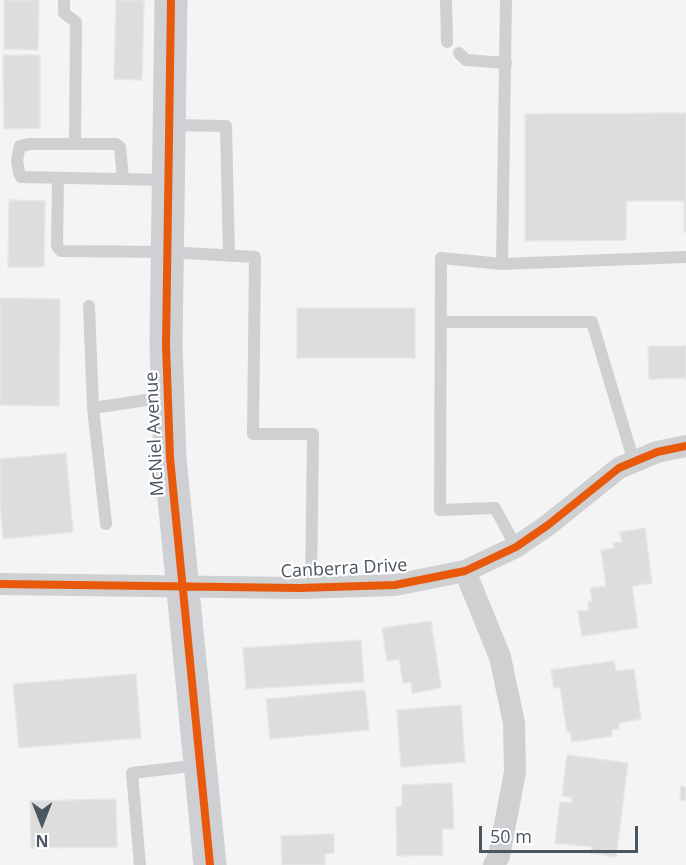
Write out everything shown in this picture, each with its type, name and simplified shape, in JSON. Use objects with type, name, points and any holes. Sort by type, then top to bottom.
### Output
[{"type":"street","name":"McNiel Avenue","points":[[171,0],[167,397],[181,585],[202,765],[210,865]]},
{"type":"street","name":"Canberra Drive","points":[[0,584],[310,588],[395,585],[465,571],[516,547],[548,525],[619,468],[657,452],[686,446]]},
{"type":"street","points":[[465,571],[500,657],[514,723],[515,772],[499,856],[494,865]]},
{"type":"lane","points":[[64,0],[64,13],[76,22],[75,144]]},
{"type":"lane","points":[[446,0],[447,42]]},
{"type":"lane","points":[[502,264],[506,0]]},
{"type":"lane","points":[[459,53],[466,60],[506,63]]},
{"type":"lane","points":[[169,124],[226,126],[229,256]]},
{"type":"lane","points":[[123,179],[120,147],[116,144],[20,146],[17,160],[21,177],[168,180]]},
{"type":"lane","points":[[58,178],[57,246],[61,251],[167,252],[255,257],[253,434],[313,434],[310,588]]},
{"type":"lane","points":[[516,547],[495,508],[440,510],[441,258],[502,264],[686,257]]},
{"type":"lane","points":[[89,306],[93,408],[106,524]]},
{"type":"lane","points":[[441,322],[592,322],[634,462]]},
{"type":"lane","points":[[93,408],[167,397]]},
{"type":"lane","points":[[140,865],[132,773],[202,765]]},
{"type":"building","points":[[4,0],[39,0],[38,50],[4,49]]},
{"type":"building","points":[[116,0],[144,0],[142,80],[114,79]]},
{"type":"building","points":[[3,55],[40,55],[40,128],[4,129]]},
{"type":"building","points":[[686,113],[686,232],[684,232],[684,201],[626,201],[626,240],[525,241],[525,114]]},
{"type":"building","points":[[9,200],[45,201],[44,267],[8,267]]},
{"type":"building","points":[[0,298],[60,299],[59,406],[0,405]]},
{"type":"building","points":[[297,308],[415,308],[415,358],[297,358]]},
{"type":"building","points":[[648,346],[686,346],[686,378],[649,379]]},
{"type":"building","points":[[66,453],[73,532],[3,539],[0,459]]},
{"type":"building","points":[[645,528],[652,583],[632,586],[638,628],[582,636],[578,611],[589,610],[588,602],[592,602],[590,588],[606,586],[601,550],[614,548],[613,543],[622,542],[620,532]]},
{"type":"building","points":[[431,621],[441,688],[412,693],[411,682],[403,683],[399,659],[387,661],[382,628]]},
{"type":"building","points":[[361,640],[364,682],[246,689],[243,648]]},
{"type":"building","points":[[614,661],[616,671],[634,669],[641,719],[619,723],[619,729],[611,730],[612,736],[572,742],[570,732],[567,732],[560,687],[554,688],[551,670]]},
{"type":"building","points":[[136,674],[141,738],[19,748],[13,684]]},
{"type":"building","points":[[365,690],[369,730],[270,739],[266,699]]},
{"type":"building","points":[[461,705],[465,762],[401,767],[397,710]]},
{"type":"building","points":[[567,755],[628,763],[616,857],[591,853],[592,847],[555,843],[560,802],[571,803],[572,797],[562,796]]},
{"type":"building","points":[[452,783],[454,829],[442,829],[443,855],[397,856],[396,807],[402,806],[402,785]]},
{"type":"building","points":[[681,786],[686,787],[686,800],[680,800]]},
{"type":"building","points":[[116,799],[117,847],[31,848],[30,801]]},
{"type":"building","points":[[334,834],[334,853],[325,854],[325,865],[282,865],[281,836]]},
{"type":"cycle path","points":[[171,0],[166,345],[170,458],[210,865]]},
{"type":"cycle path","points":[[0,584],[299,588],[395,585],[465,571],[516,547],[548,525],[619,468],[657,452],[686,446]]}]
